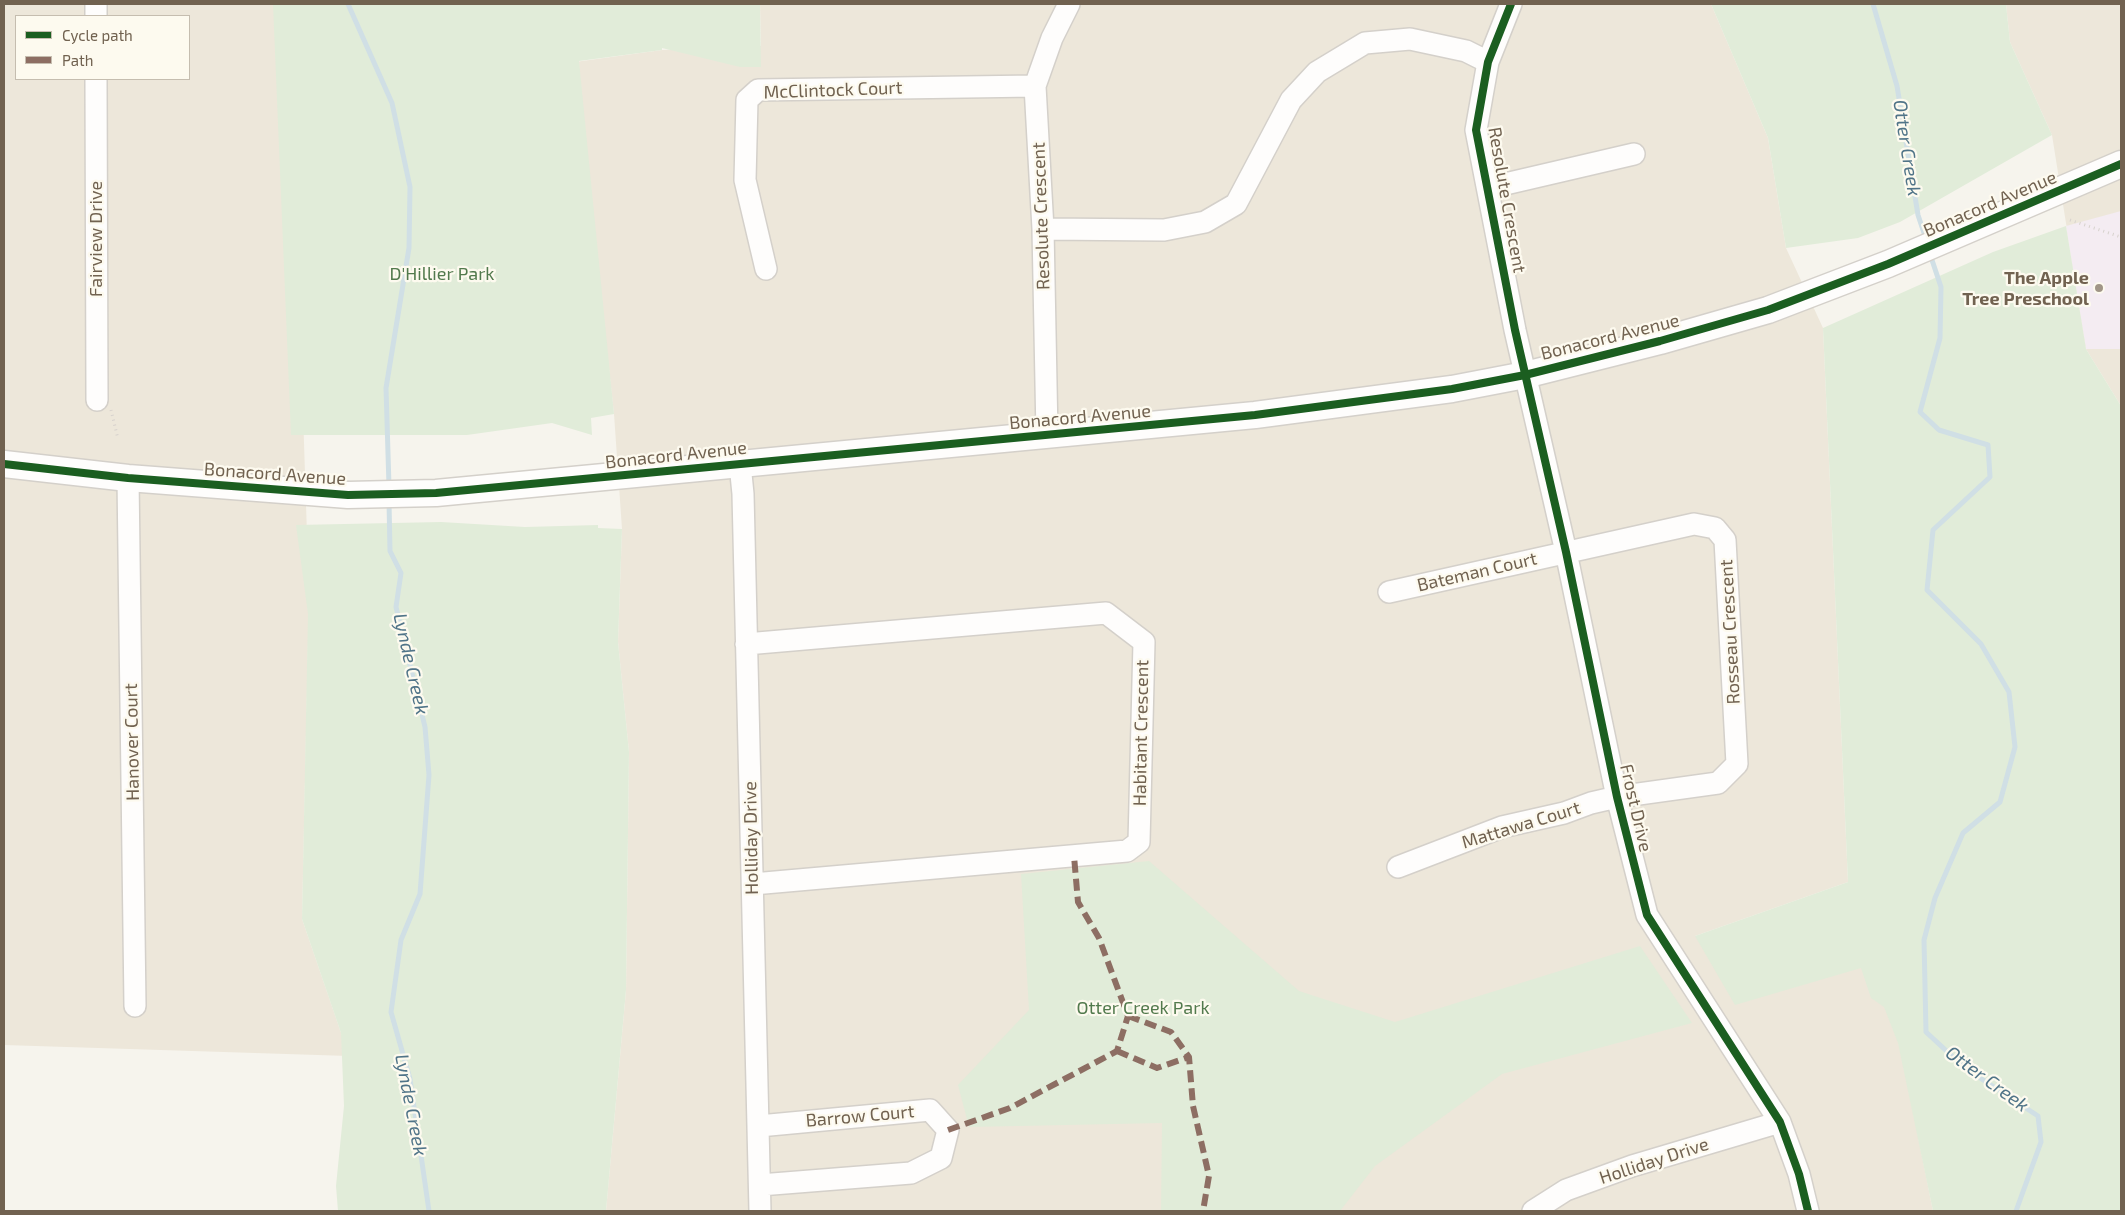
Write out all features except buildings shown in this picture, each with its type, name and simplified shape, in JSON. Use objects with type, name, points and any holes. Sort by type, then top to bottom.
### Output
[{"type":"street","name":"Resolute Crescent","points":[[1047,435],[1043,229],[1035,86],[1052,38],[1069,4]]},
{"type":"street","name":"Resolute Crescent","points":[[1511,4],[1488,62],[1476,130],[1525,375]]},
{"type":"street","points":[[1043,229],[1164,230],[1205,222],[1229,209],[1236,204],[1291,100],[1317,72],[1365,43],[1410,39],[1466,51],[1488,62]]},
{"type":"street","name":"Fairview Drive","points":[[96,80],[97,400]]},
{"type":"street","name":"McClintock Court","points":[[766,269],[745,180],[747,100],[758,90],[1035,86]]},
{"type":"street","points":[[1488,188],[1634,154]]},
{"type":"street","name":"Bonacord Avenue","points":[[4,464],[128,478],[348,495],[436,493],[1256,415],[1452,389],[1525,375],[1660,341],[1768,310],[1888,264],[2121,164]]},
{"type":"street","name":"Frost Drive","points":[[1525,375],[1566,552],[1618,797],[1646,915],[1780,1122],[1799,1174],[1808,1211]]},
{"type":"street","name":"Holliday Drive","points":[[740,464],[743,494],[760,1211]]},
{"type":"street","name":"Hanover Court","points":[[128,478],[135,1006]]},
{"type":"street","name":"Rosseau Crescent","points":[[1566,552],[1694,524],[1715,528],[1725,540],[1737,764],[1718,783],[1618,797]]},
{"type":"street","name":"Bateman Court","points":[[1389,592],[1566,552]]},
{"type":"street","name":"Habitant Crescent","points":[[746,644],[1106,613],[1144,642],[1139,842],[1127,852],[753,884]]},
{"type":"street","name":"Mattawa Court","points":[[1398,867],[1502,827],[1564,813],[1590,803],[1618,797]]},
{"type":"street","name":"Barrow Court","points":[[759,1126],[930,1110],[948,1130],[941,1158],[911,1173],[760,1185]]},
{"type":"street","name":"Holliday Drive","points":[[1533,1211],[1566,1190],[1632,1166],[1780,1122]]},
{"type":"path","points":[[2070,220],[2121,237]]},
{"type":"path","points":[[97,400],[111,408],[118,439]]},
{"type":"shaded area","points":[[4,4],[294,4],[301,351],[309,596],[302,919],[349,1056],[4,1045]]},
{"type":"shaded area","points":[[760,4],[1711,4],[1768,138],[1786,248],[1823,328],[1848,882],[1695,936],[1883,961],[1933,1211],[606,1211],[626,990],[629,752],[618,642],[622,529],[614,414],[575,62],[662,50],[761,46]]},
{"type":"shaded area","points":[[2006,4],[2121,4],[2121,406],[2086,349],[2052,135],[2010,42]]},
{"type":"shaded area","name":"The Apple Tree Preschool","points":[[2121,211],[2121,349],[2086,349],[2066,226]]},
{"type":"green space","name":"D'Hillier Park","points":[[273,4],[760,4],[761,67],[740,67],[662,48],[662,50],[579,61],[614,414],[591,418],[592,435],[552,423],[467,435],[291,435]]},
{"type":"green space","points":[[1711,4],[2006,4],[2010,42],[2052,135],[1900,222],[1858,238],[1786,248],[1768,138]]},
{"type":"green space","points":[[2066,226],[2086,349],[2121,406],[2121,1211],[1933,1211],[1898,1043],[1884,1007],[1871,998],[1861,968],[1735,1005],[1695,936],[1848,882],[1823,328],[1993,252]]},
{"type":"green space","points":[[441,522],[525,527],[598,525],[598,528],[622,529],[618,642],[629,752],[626,990],[606,1211],[338,1211],[336,1186],[344,1106],[341,1033],[302,919],[308,614],[296,525]]},
{"type":"green space","name":"Otter Creek Park","points":[[1149,861],[1299,991],[1395,1022],[1640,946],[1692,1023],[1502,1074],[1375,1166],[1340,1211],[1161,1211],[1162,1123],[969,1127],[958,1085],[1029,1010],[1021,874]]},
{"type":"waterway","name":"Lynde Creek","points":[[348,4],[392,103],[410,187],[409,248],[386,388],[389,486]]},
{"type":"waterway","name":"Otter Creek","points":[[1873,4],[1897,86],[1918,215],[1926,239]]},
{"type":"waterway","name":"Otter Creek","points":[[1930,254],[1941,287],[1940,338],[1920,412],[1939,430],[1988,445],[1990,477],[1933,530],[1927,590],[1981,644],[2009,692],[2015,747],[2000,802],[1963,833],[1935,898],[1924,940],[1926,1032],[1965,1068],[2038,1116],[2041,1142],[2016,1211]]},
{"type":"waterway","name":"Lynde Creek","points":[[389,502],[390,551],[401,573],[396,607],[425,727],[429,775],[420,894],[401,940],[391,1012],[410,1079],[429,1211]]},
{"type":"marked path","points":[[948,1130],[1010,1108],[1117,1051],[1128,1016],[1099,938],[1078,902],[1074,856]]},
{"type":"marked path","points":[[1128,1016],[1171,1032],[1189,1057],[1193,1106],[1209,1176],[1203,1211]]},
{"type":"marked path","points":[[1117,1051],[1157,1068],[1189,1057]]},
{"type":"cycle path","points":[[1511,4],[1488,62],[1476,130],[1515,330],[1566,552],[1617,797],[1647,915],[1780,1122],[1799,1174],[1808,1211]]},
{"type":"cycle path","points":[[4,464],[128,478],[348,495],[436,493],[1255,415],[1452,389],[1525,375],[1660,341],[1768,310],[1888,264],[2121,164]]},
{"type":"place","name":"The Apple Tree Preschool","points":[[2099,288]]}]
